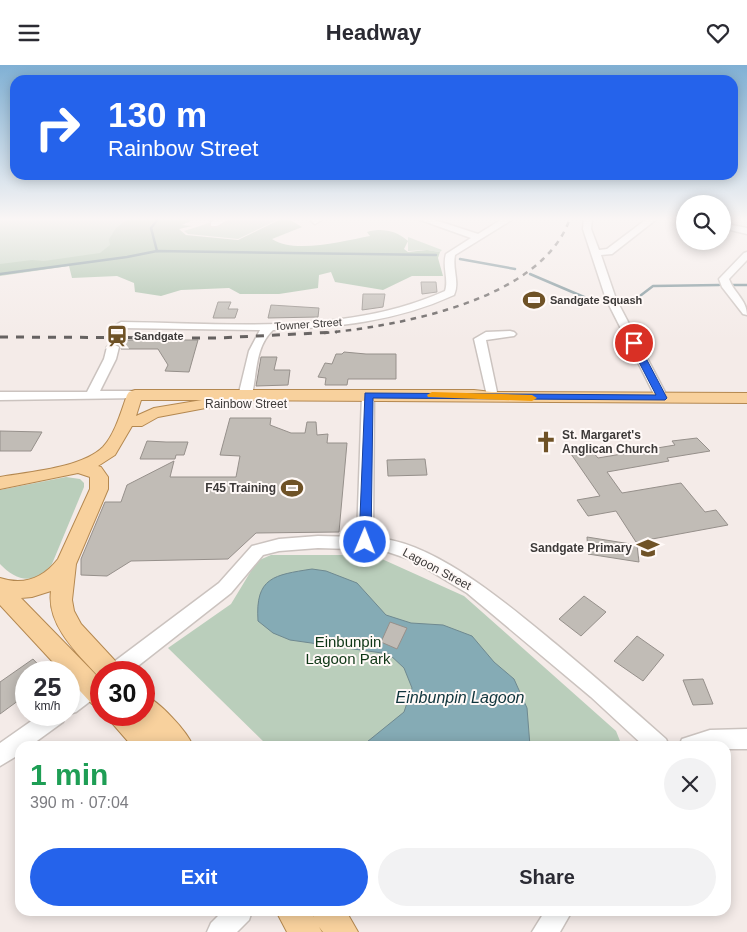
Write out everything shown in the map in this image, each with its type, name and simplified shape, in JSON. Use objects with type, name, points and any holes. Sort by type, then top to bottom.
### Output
[{"type":"main road","name":"Rainbow Street","points":[[140,399],[478,401],[492,397],[747,398]]},
{"type":"main road","name":"Rainbow Street","points":[[140,399],[205,404],[243,400]]},
{"type":"main road","points":[[98,477],[121,453],[136,422],[140,399]]},
{"type":"main road","points":[[0,483],[78,467],[101,458],[108,452],[140,399]]},
{"type":"main road","points":[[136,422],[154,413],[205,404]]},
{"type":"main road","points":[[1,588],[25,590],[39,587],[51,580],[66,565],[99,489],[98,477],[95,471],[78,467]]},
{"type":"main road","points":[[66,565],[67,574],[61,598],[69,623],[78,638],[101,661]]},
{"type":"main road","points":[[1,588],[5,596],[90,681]]},
{"type":"main road","points":[[155,719],[175,741]]},
{"type":"main road","points":[[131,726],[144,741]]},
{"type":"main road","points":[[295,916],[306,932]]},
{"type":"main road","points":[[331,916],[342,932]]},
{"type":"street","name":"Towner Street","points":[[121,325],[270,327],[347,322],[421,306],[447,297],[452,290],[449,258]]},
{"type":"street","points":[[596,258],[610,299],[662,398]]},
{"type":"street","points":[[744,258],[726,276],[724,283],[747,312]]},
{"type":"street","points":[[243,400],[257,345],[270,327]]},
{"type":"street","points":[[492,397],[480,339],[486,335],[510,334]]},
{"type":"street","points":[[92,394],[114,347]]},
{"type":"street","name":"Rainbow Street","points":[[0,396],[92,394],[140,399]]},
{"type":"street","name":"Rainbow Street","points":[[0,403],[140,399]]},
{"type":"street","points":[[365,542],[368,400]]},
{"type":"street","name":"Lagoon Street","points":[[129,661],[225,588],[258,550],[288,543],[365,542],[399,549],[418,557],[473,588],[598,691],[653,741]]},
{"type":"street","points":[[20,741],[41,726]]},
{"type":"street","points":[[704,741],[747,739]]},
{"type":"street","points":[[0,756],[15,745]]},
{"type":"street","points":[[220,932],[235,916]]},
{"type":"street","points":[[545,932],[556,916]]},
{"type":"green space","points":[[0,258],[74,258],[0,271]]},
{"type":"green space","points":[[62,258],[438,258],[443,276],[412,276],[383,290],[335,282],[331,272],[319,275],[318,288],[279,294],[240,294],[229,288],[181,290],[161,296],[135,292],[134,283],[117,276],[72,278],[69,266],[0,276],[0,264],[32,260],[44,261]]},
{"type":"green space","points":[[66,477],[80,479],[84,483],[84,487],[52,564],[46,571],[33,578],[26,579],[13,575],[0,564],[0,490]]},
{"type":"green space","name":"Einbunpin Lagoon Park","points":[[271,555],[373,555],[464,596],[616,731],[620,741],[263,741],[168,648],[231,604],[257,561]]},
{"type":"water","name":"Einbunpin Lagoon","points":[[312,569],[326,571],[357,583],[386,615],[411,623],[443,625],[472,636],[494,662],[514,679],[527,708],[530,741],[368,741],[404,712],[412,688],[404,668],[389,654],[290,640],[273,633],[258,621],[258,606],[264,587],[277,576]]},
{"type":"building","points":[[421,282],[436,282],[437,292],[422,294]]},
{"type":"building","points":[[363,294],[385,294],[383,307],[362,310]]},
{"type":"building","points":[[218,302],[231,302],[228,309],[238,309],[235,318],[213,318]]},
{"type":"building","points":[[271,305],[319,308],[318,317],[268,318]]},
{"type":"building","points":[[126,340],[198,340],[189,372],[165,371],[168,365],[158,349],[121,349]]},
{"type":"building","points":[[344,352],[396,354],[396,379],[348,379],[347,385],[325,385],[326,378],[318,377],[325,363],[332,364],[336,354]]},
{"type":"building","points":[[261,357],[277,357],[274,370],[290,370],[288,385],[256,386]]},
{"type":"building","points":[[230,418],[271,418],[270,425],[291,433],[305,433],[307,422],[316,422],[317,435],[328,434],[327,443],[347,443],[339,532],[256,533],[228,559],[131,561],[107,576],[81,575],[81,559],[105,502],[121,502],[127,485],[174,461],[170,477],[236,477],[240,456],[220,455]]},
{"type":"building","points":[[0,431],[42,432],[31,451],[0,451]]},
{"type":"building","points":[[697,438],[710,451],[667,458],[669,461],[607,472],[622,493],[681,483],[705,512],[716,510],[728,525],[636,542],[616,511],[588,516],[577,500],[600,496],[571,454],[592,451],[598,458],[675,445],[672,441]]},
{"type":"building","points":[[147,441],[188,442],[184,455],[176,455],[175,459],[140,459]]},
{"type":"building","points":[[425,459],[427,475],[388,476],[387,460]]},
{"type":"building","points":[[587,537],[637,545],[639,562],[588,554]]},
{"type":"building","points":[[584,596],[606,612],[581,636],[559,619]]},
{"type":"building","points":[[390,622],[407,628],[397,649],[381,642]]},
{"type":"building","points":[[637,636],[664,655],[643,681],[614,661]]},
{"type":"building","points":[[15,672],[15,703],[0,714],[0,682]]},
{"type":"building","points":[[703,679],[713,704],[693,705],[683,680]]},
{"type":"waterway","points":[[0,274],[116,258]]},
{"type":"waterway","points":[[460,259],[515,269]]},
{"type":"waterway","points":[[530,274],[591,300],[599,301]]},
{"type":"waterway","points":[[625,301],[636,299],[653,286],[719,285]]},
{"type":"waterway","points":[[733,285],[747,285]]},
{"type":"railway","points":[[328,332],[390,324],[465,304],[500,289],[531,270],[543,258]]},
{"type":"railway","points":[[0,337],[217,338],[328,332]]},
{"type":"railway","points":[[324,333],[328,332]]},
{"type":"railway","points":[[328,332],[337,332]]},
{"type":"slow traffic","points":[[432,395],[532,398]]},
{"type":"place","name":"Sandgate Squash","points":[[534,300]]},
{"type":"place","name":"Sandgate","points":[[117,336]]},
{"type":"place","name":"St. Margaret's Anglican Church","points":[[546,442]]},
{"type":"place","name":"F45 Training","points":[[292,488]]},
{"type":"place","name":"Sandgate Primary","points":[[648,548]]},
{"type":"route","points":[[365,542],[368,395],[662,398],[634,343]]}]
